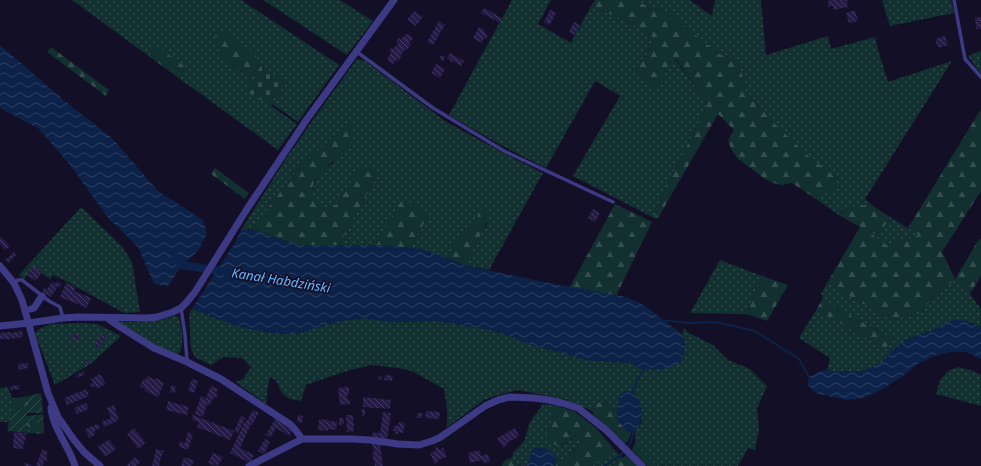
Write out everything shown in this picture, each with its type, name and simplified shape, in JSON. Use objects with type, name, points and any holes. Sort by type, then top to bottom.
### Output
[{"type":"street","points":[[0,326],[63,318],[148,318],[157,317],[181,308],[195,292],[307,119],[394,0]]},
{"type":"street","points":[[0,266],[14,283],[22,300],[48,393],[58,417],[84,452],[100,466]]},
{"type":"street","points":[[31,309],[34,308],[42,296]]},
{"type":"street","points":[[107,318],[117,326],[154,348],[187,362],[221,380],[291,425],[302,439]]},
{"type":"street","points":[[249,466],[302,439],[352,439],[419,445],[439,438],[484,406],[510,397],[549,400],[578,408],[606,430],[642,466]]},
{"type":"street","points":[[52,402],[51,411],[73,458],[75,466]]},
{"type":"lane","points":[[954,0],[965,59],[981,78]]},
{"type":"lane","points":[[356,51],[433,108],[504,151],[614,202]]},
{"type":"lane","points":[[14,283],[18,280],[22,280],[42,296],[60,307],[63,318]]},
{"type":"lane","points":[[181,308],[187,362]]},
{"type":"green space","points":[[72,0],[241,0],[339,65],[298,122],[272,104],[286,83],[261,66],[255,54],[215,42],[224,60],[252,79],[245,90],[297,124],[278,150],[180,79],[184,70],[152,52],[150,57]]},
{"type":"green space","points":[[263,0],[340,0],[373,21],[347,55]]},
{"type":"green space","points":[[512,0],[551,0],[538,24],[571,43],[591,6],[628,22],[656,39],[634,75],[674,58],[708,104],[655,210],[657,212],[654,218],[573,176],[620,96],[595,81],[546,168],[497,143],[449,115]]},
{"type":"green space","points":[[595,0],[631,0],[669,13],[719,54],[737,60],[746,86],[745,91],[771,120],[806,154],[838,179],[835,187],[830,192],[813,197],[792,183],[781,185],[765,179],[737,158],[731,149],[728,140],[734,130],[718,114],[658,219],[654,218],[657,212],[655,210],[708,104],[675,58],[656,90],[634,75],[656,39],[628,22],[591,6]]},
{"type":"green space","points":[[631,0],[690,0],[712,16],[715,0],[761,0],[766,55],[828,36],[831,49],[875,37],[888,82],[952,61],[865,199],[872,205],[842,210],[839,215],[813,197],[827,193],[838,179],[806,155],[745,91],[746,86],[737,60],[719,54],[669,13]]},
{"type":"green space","points":[[882,0],[951,0],[954,13],[890,26]]},
{"type":"green space","points":[[221,32],[226,33],[255,54],[261,66],[252,79],[224,60],[215,42],[215,36]]},
{"type":"green space","points":[[51,47],[109,90],[106,96],[47,52]]},
{"type":"green space","points":[[158,47],[183,65],[184,70],[180,79],[150,57],[154,49]]},
{"type":"green space","points":[[981,51],[981,74],[968,56]]},
{"type":"green space","points":[[357,59],[365,61],[445,121],[543,173],[489,270],[464,265],[487,223],[479,213],[472,227],[460,234],[447,258],[424,250],[410,248],[430,213],[400,202],[376,245],[339,245],[379,172],[349,185],[334,207],[325,209],[320,207],[314,201],[311,193],[315,182],[322,171],[333,163],[350,121],[297,170],[252,229],[241,230],[285,160]]},
{"type":"green space","points":[[261,66],[286,83],[271,106],[244,90]]},
{"type":"green space","points":[[981,109],[981,191],[942,252],[955,279],[946,288],[937,291],[922,312],[891,320],[827,283],[860,227],[839,215],[846,208],[872,205],[890,217],[882,228],[871,234],[888,246],[895,242],[918,235],[908,228]]},
{"type":"green space","points":[[350,120],[352,132],[349,144],[314,183],[312,190],[315,201],[319,206],[325,209],[330,208],[338,202],[352,179],[363,167],[372,166],[379,172],[339,245],[299,245],[252,229],[297,170]]},
{"type":"green space","points":[[215,168],[249,193],[245,199],[211,174]]},
{"type":"green space","points":[[405,201],[415,204],[430,213],[410,248],[376,245],[400,202]]},
{"type":"green space","points":[[615,204],[652,222],[616,296],[570,287]]},
{"type":"green space","points":[[81,207],[124,249],[132,262],[140,312],[124,313],[62,279],[53,275],[50,279],[33,267],[24,279],[19,275]]},
{"type":"green space","points":[[483,209],[489,211],[486,223],[464,265],[447,258],[460,234],[472,227],[479,213]]},
{"type":"green space","points":[[890,217],[919,235],[899,241],[888,247],[870,234],[876,233]]},
{"type":"green space","points":[[979,239],[981,239],[981,276],[970,294],[955,279]]},
{"type":"green space","points":[[720,260],[762,276],[746,314],[690,313]]},
{"type":"green space","points":[[762,276],[788,285],[767,321],[746,314]]},
{"type":"green space","points":[[955,279],[970,294],[981,309],[981,328],[972,323],[948,322],[934,330],[906,340],[891,352],[882,363],[862,371],[838,372],[827,370],[830,358],[799,338],[816,310],[885,348],[895,340],[822,300],[823,296],[821,294],[827,283],[891,320],[922,312],[937,291],[946,288]]},
{"type":"green space","points":[[822,300],[895,340],[885,348],[816,310]]},
{"type":"green space","points":[[192,309],[237,326],[270,333],[296,334],[339,321],[365,318],[392,322],[437,321],[492,330],[536,346],[588,360],[631,363],[643,370],[685,346],[682,334],[684,328],[689,333],[713,345],[728,360],[750,369],[767,386],[757,408],[759,429],[755,450],[748,448],[738,466],[657,466],[635,443],[635,431],[638,429],[642,414],[641,407],[620,395],[617,411],[605,402],[597,403],[592,411],[563,399],[518,390],[484,400],[446,428],[447,413],[444,389],[412,371],[371,365],[347,371],[306,385],[301,401],[285,396],[277,383],[270,377],[266,404],[236,382],[243,379],[251,367],[242,358],[223,357],[211,365],[195,357],[191,349],[189,313]]},
{"type":"green space","points":[[178,316],[179,318],[182,335],[180,352],[177,354],[167,352],[119,324],[119,322],[154,321]]},
{"type":"green space","points":[[51,324],[97,324],[121,336],[92,363],[55,385],[35,334],[39,329]]},
{"type":"green space","points":[[958,367],[981,375],[981,406],[936,394],[940,380],[948,371]]},
{"type":"green space","points":[[8,387],[12,398],[16,398],[9,422],[0,422],[0,388]]},
{"type":"green space","points":[[41,393],[43,413],[27,413],[27,416],[43,414],[44,424],[30,421],[27,422],[26,424],[31,433],[7,431],[12,410],[19,410],[29,404],[24,397]]},
{"type":"green space","points":[[24,397],[29,403],[28,405],[19,410],[12,410],[16,398]]},
{"type":"green space","points":[[605,402],[617,411],[618,421],[627,431],[631,432],[628,441],[625,444],[595,417],[592,411],[597,403]]},
{"type":"green space","points":[[543,404],[557,406],[552,413],[553,424],[546,435],[558,445],[562,445],[577,436],[583,439],[583,442],[568,457],[556,462],[554,455],[532,450],[529,463],[526,466],[520,465],[512,458],[513,453],[524,441],[530,422]]},
{"type":"green space","points":[[557,406],[574,411],[596,428],[613,448],[609,453],[590,466],[556,466],[556,462],[568,457],[583,442],[581,437],[576,436],[564,443],[555,445],[548,439],[546,435],[553,424],[552,413]]},
{"type":"green space","points":[[29,421],[44,424],[44,434],[31,433],[26,424]]},
{"type":"green space","points":[[635,443],[657,466],[647,466],[632,450]]},
{"type":"green space","points":[[613,448],[623,459],[612,466],[590,466],[603,458]]},
{"type":"green space","points":[[626,455],[638,466],[612,466]]},
{"type":"green space","points":[[512,458],[520,466],[502,466],[504,461]]},
{"type":"water","points":[[0,45],[66,102],[111,137],[158,191],[203,220],[207,234],[198,251],[182,265],[168,286],[154,284],[138,247],[109,219],[69,164],[39,129],[0,108]]},
{"type":"water","points":[[252,229],[299,245],[376,245],[424,250],[467,266],[626,297],[644,305],[682,334],[685,346],[682,362],[664,369],[643,370],[631,363],[588,360],[536,346],[492,330],[437,321],[392,322],[365,318],[339,321],[296,334],[270,333],[237,326],[192,309],[234,244],[241,230]]},
{"type":"water","points":[[960,319],[981,328],[981,359],[966,352],[950,352],[934,356],[919,363],[903,376],[881,390],[863,398],[847,400],[815,393],[808,385],[809,377],[821,371],[862,371],[882,363],[891,352],[906,340],[934,330],[948,322]]},
{"type":"water","points":[[626,391],[632,391],[636,395],[642,412],[640,424],[633,433],[627,431],[618,421],[617,411],[620,395]]},
{"type":"water","points":[[535,447],[547,449],[553,454],[556,466],[526,466]]},
{"type":"building","points":[[847,0],[848,7],[833,10],[833,6],[828,7],[828,1]]},
{"type":"building","points":[[484,8],[502,18],[499,23],[481,13]]},
{"type":"building","points":[[550,10],[556,13],[550,25],[544,22]]},
{"type":"building","points":[[855,10],[858,21],[849,23],[846,13]]},
{"type":"building","points":[[414,11],[423,17],[416,26],[407,20]]},
{"type":"building","points":[[981,17],[981,29],[976,29],[975,18]]},
{"type":"building","points":[[439,21],[445,25],[433,45],[427,42]]},
{"type":"building","points":[[574,22],[580,25],[575,35],[569,32]]},
{"type":"building","points":[[479,27],[485,30],[484,32],[488,35],[486,39],[484,38],[482,43],[473,38]]},
{"type":"building","points":[[406,34],[409,34],[413,39],[409,43],[411,45],[403,52],[398,61],[396,60],[392,64],[387,59],[391,53],[389,51],[398,43],[396,41],[399,38],[401,39]]},
{"type":"building","points":[[945,36],[948,45],[938,48],[935,39]]},
{"type":"building","points":[[450,53],[464,61],[461,66],[447,58]]},
{"type":"building","points":[[441,55],[446,57],[443,61],[439,59]]},
{"type":"building","points":[[436,64],[445,69],[440,78],[431,73]]},
{"type":"building","points":[[593,209],[600,213],[595,222],[588,218]]},
{"type":"building","points":[[0,237],[10,246],[5,250],[0,244]]},
{"type":"building","points":[[14,252],[16,255],[8,263],[5,260]]},
{"type":"building","points":[[33,266],[42,272],[36,281],[27,275]]},
{"type":"building","points":[[57,281],[62,284],[60,287],[58,286],[51,297],[42,291],[45,288],[47,289],[52,282],[55,284]]},
{"type":"building","points":[[66,283],[76,287],[74,291],[91,298],[87,308],[60,297]]},
{"type":"building","points":[[22,331],[23,337],[11,339],[10,333]]},
{"type":"building","points":[[10,332],[10,339],[0,339],[0,333]]},
{"type":"building","points":[[77,333],[79,339],[75,342],[73,334]]},
{"type":"building","points":[[103,333],[107,337],[98,348],[94,345]]},
{"type":"building","points":[[88,360],[90,363],[86,365],[84,362]]},
{"type":"building","points":[[28,363],[28,368],[19,370],[18,364]]},
{"type":"building","points":[[83,371],[85,374],[78,378],[76,375]]},
{"type":"building","points":[[100,374],[106,384],[97,389],[95,386],[92,387],[90,384],[93,382],[91,379]]},
{"type":"building","points":[[379,375],[382,376],[382,380],[378,379]]},
{"type":"building","points":[[385,375],[393,376],[392,381],[384,380]]},
{"type":"building","points":[[147,376],[155,380],[156,378],[164,383],[158,397],[140,387],[143,379],[145,380]]},
{"type":"building","points":[[192,379],[198,381],[194,393],[188,391]]},
{"type":"building","points":[[19,385],[20,389],[11,390],[10,386]]},
{"type":"building","points":[[171,385],[176,386],[175,393],[170,392]]},
{"type":"building","points":[[211,386],[218,389],[216,393],[218,394],[213,400],[206,397]]},
{"type":"building","points":[[349,387],[349,395],[347,395],[348,400],[350,400],[350,404],[340,405],[338,388]]},
{"type":"building","points":[[86,389],[89,396],[67,405],[64,398]]},
{"type":"building","points":[[201,396],[212,400],[210,405],[207,404],[203,417],[195,414]]},
{"type":"building","points":[[363,397],[391,400],[390,409],[363,407]]},
{"type":"building","points":[[168,401],[189,407],[187,415],[166,410]]},
{"type":"building","points":[[86,403],[89,409],[77,414],[74,408]]},
{"type":"building","points":[[114,405],[119,420],[104,427],[102,422],[111,418],[107,408]]},
{"type":"building","points":[[362,409],[365,409],[365,416],[362,416]]},
{"type":"building","points":[[253,410],[259,413],[252,425],[251,424],[240,448],[254,455],[250,463],[230,453],[245,421],[246,422]]},
{"type":"building","points":[[426,411],[440,412],[439,419],[425,418]]},
{"type":"building","points":[[383,412],[391,413],[387,439],[372,437],[373,432],[380,433]]},
{"type":"building","points":[[417,413],[422,413],[422,418],[417,418]]},
{"type":"building","points":[[193,415],[234,431],[230,440],[197,427],[199,422],[192,420]]},
{"type":"building","points":[[298,415],[303,416],[302,423],[297,422]]},
{"type":"building","points":[[346,415],[353,415],[354,431],[347,432]]},
{"type":"building","points":[[241,416],[245,418],[238,433],[234,431]]},
{"type":"building","points":[[339,418],[343,418],[344,424],[339,425]]},
{"type":"building","points":[[275,419],[292,430],[289,436],[276,428],[271,437],[266,435]]},
{"type":"building","points":[[319,419],[337,422],[336,430],[318,430]]},
{"type":"building","points":[[399,422],[405,423],[403,433],[398,432],[398,434],[395,434],[396,431],[393,431],[394,426],[398,426]]},
{"type":"building","points":[[98,424],[100,428],[94,431],[95,435],[89,438],[85,429]]},
{"type":"building","points":[[134,428],[146,443],[138,449],[127,434]]},
{"type":"building","points":[[515,428],[519,436],[503,447],[497,438]]},
{"type":"building","points":[[14,432],[26,433],[23,449],[13,448]]},
{"type":"building","points":[[188,432],[193,434],[188,450],[179,447],[180,441],[185,443]]},
{"type":"building","points":[[109,439],[116,449],[105,457],[98,447]]},
{"type":"building","points":[[265,439],[270,442],[264,454],[258,451]]},
{"type":"building","points":[[372,444],[380,444],[383,466],[375,466],[372,453],[374,452]]},
{"type":"building","points":[[438,447],[439,450],[443,448],[447,457],[437,460],[438,462],[435,464],[430,453],[436,451],[435,448]]},
{"type":"building","points":[[156,449],[164,451],[159,466],[152,466]]},
{"type":"building","points":[[42,450],[48,451],[46,456],[48,457],[47,461],[44,460],[43,466],[36,466]]},
{"type":"building","points":[[480,450],[481,456],[488,454],[490,462],[483,463],[482,460],[470,463],[468,453]]},
{"type":"building","points":[[213,453],[223,457],[218,466],[208,463]]},
{"type":"building","points":[[135,457],[140,462],[136,466],[126,466]]},
{"type":"building","points":[[184,457],[194,460],[192,466],[181,466]]},
{"type":"building","points":[[25,463],[32,465],[32,466],[25,466]]},
{"type":"waterway","name":"Kanał Habdziński","points":[[175,256],[182,265],[227,272]]},
{"type":"waterway","points":[[661,321],[686,323],[716,322],[755,331],[799,359],[810,378]]},
{"type":"waterway","points":[[632,391],[643,370]]},
{"type":"waterway","points":[[627,448],[633,433]]},
{"type":"waterway","points":[[604,466],[619,457],[624,451]]}]
